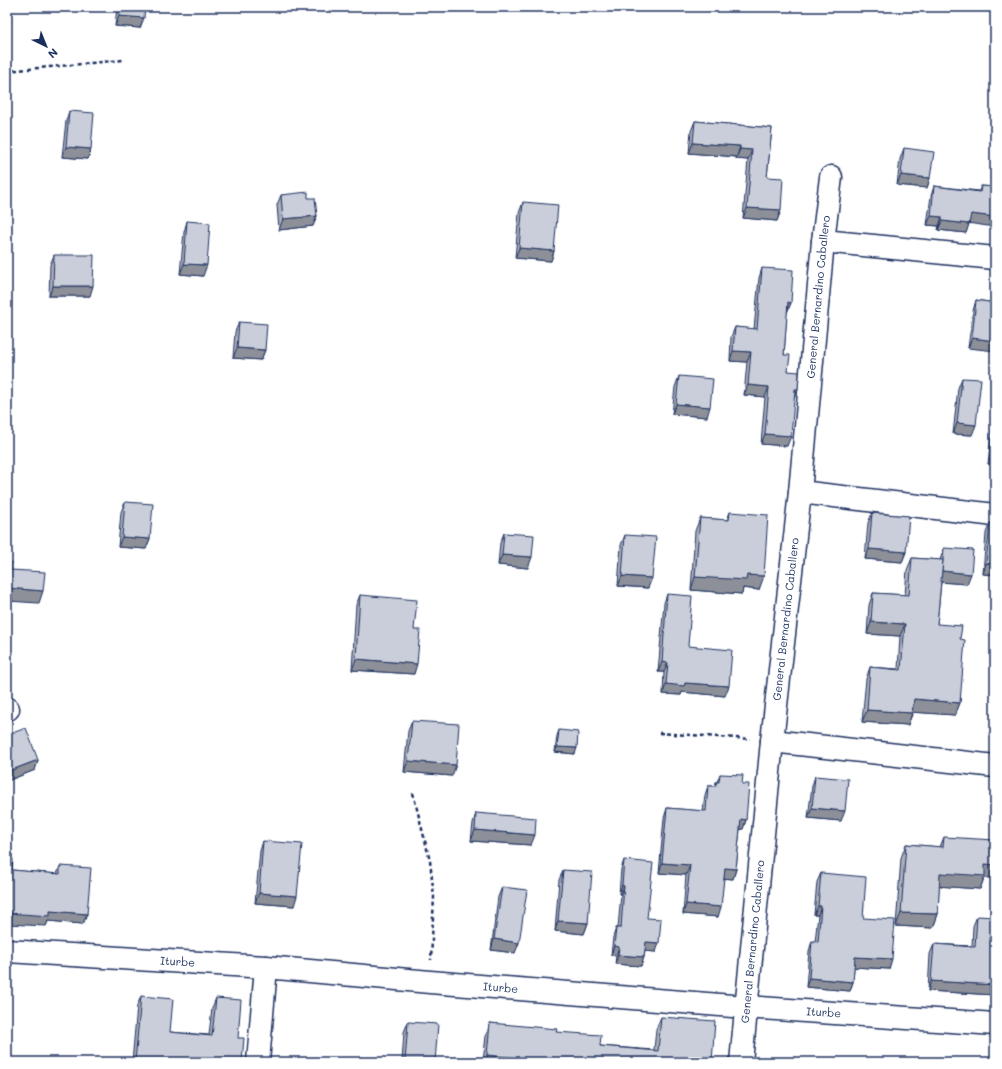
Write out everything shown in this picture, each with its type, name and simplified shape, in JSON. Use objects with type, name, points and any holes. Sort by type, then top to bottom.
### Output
[{"type":"street","name":"General Bernardino Caballero","points":[[741,1062],[745,1007],[772,741],[800,492],[823,241],[831,177]]},
{"type":"street","points":[[823,241],[995,258]]},
{"type":"street","points":[[800,492],[995,515]]},
{"type":"street","points":[[772,741],[995,766]]},
{"type":"street","name":"Iturbe","points":[[7,951],[266,967],[430,982],[745,1007],[995,1024]]},
{"type":"street","points":[[258,1062],[266,967]]},
{"type":"path","points":[[7,71],[123,60]]},
{"type":"path","points":[[659,733],[772,741]]},
{"type":"path","points":[[413,793],[430,861],[434,896],[430,982]]},
{"type":"building","points":[[119,7],[145,7],[144,18],[119,16]]},
{"type":"building","points":[[69,111],[94,113],[91,149],[66,147]]},
{"type":"building","points":[[695,121],[772,128],[767,177],[783,178],[781,210],[747,208],[752,150],[740,149],[740,146],[693,143]]},
{"type":"building","points":[[904,148],[934,152],[930,178],[901,175]]},
{"type":"building","points":[[934,186],[980,192],[981,186],[995,187],[995,217],[971,214],[969,224],[942,221],[942,217],[931,216]]},
{"type":"building","points":[[308,192],[308,198],[315,198],[317,216],[283,219],[281,195]]},
{"type":"building","points":[[523,202],[558,205],[554,251],[519,248]]},
{"type":"building","points":[[187,221],[210,223],[207,265],[184,264]]},
{"type":"building","points":[[54,255],[94,255],[93,286],[53,286]]},
{"type":"building","points":[[762,268],[793,270],[791,303],[788,302],[784,355],[790,355],[788,371],[799,372],[798,389],[795,389],[791,436],[765,434],[769,387],[748,385],[751,352],[733,351],[735,327],[757,329]]},
{"type":"building","points":[[976,300],[995,303],[995,341],[972,338]]},
{"type":"building","points":[[239,322],[267,324],[265,350],[237,348]]},
{"type":"building","points":[[679,376],[713,379],[710,407],[676,404]]},
{"type":"building","points":[[962,378],[981,379],[976,425],[957,423]]},
{"type":"building","points":[[995,424],[995,454],[992,454]]},
{"type":"building","points":[[125,502],[153,504],[150,539],[122,537]]},
{"type":"building","points":[[730,512],[768,515],[764,576],[747,575],[746,580],[695,577],[700,518],[729,520]]},
{"type":"building","points":[[872,513],[909,516],[906,552],[869,549]]},
{"type":"building","points":[[990,523],[995,523],[995,564],[986,563]]},
{"type":"building","points":[[504,533],[534,535],[532,557],[502,555]]},
{"type":"building","points":[[625,535],[656,537],[652,578],[622,576]]},
{"type":"building","points":[[944,548],[973,550],[971,574],[942,571]]},
{"type":"building","points":[[912,558],[943,560],[937,624],[962,626],[960,639],[965,640],[960,703],[914,699],[912,713],[867,710],[870,667],[901,670],[905,624],[871,622],[873,593],[909,595]]},
{"type":"building","points":[[7,562],[11,562],[11,570],[45,572],[43,591],[7,588]]},
{"type":"building","points":[[667,594],[692,596],[688,646],[732,650],[729,686],[685,683],[684,686],[666,684],[668,663],[662,662]]},
{"type":"building","points":[[360,595],[417,600],[414,630],[420,630],[417,664],[356,659]]},
{"type":"building","points":[[412,721],[459,724],[456,765],[408,761]]},
{"type":"building","points":[[26,728],[38,760],[9,771],[7,766],[7,735]]},
{"type":"building","points":[[559,730],[578,732],[577,748],[557,747]]},
{"type":"building","points":[[720,774],[743,775],[742,784],[749,784],[746,820],[741,819],[736,869],[725,868],[721,907],[686,904],[690,865],[662,863],[667,808],[706,811],[708,786],[716,786],[716,782],[719,782]]},
{"type":"building","points":[[815,776],[848,779],[845,811],[812,808]]},
{"type":"building","points":[[476,813],[536,818],[535,835],[475,830]]},
{"type":"building","points":[[944,837],[995,840],[995,865],[985,864],[985,876],[940,873],[938,914],[901,913],[906,844],[943,847]]},
{"type":"building","points":[[263,841],[302,844],[297,896],[259,893]]},
{"type":"building","points":[[7,859],[13,859],[12,870],[60,874],[60,866],[91,868],[87,914],[50,911],[50,916],[7,913]]},
{"type":"building","points":[[624,860],[653,863],[647,918],[661,919],[659,943],[646,942],[644,957],[618,955],[619,947],[614,946],[616,928],[621,928]]},
{"type":"building","points":[[563,870],[592,872],[588,923],[558,921]]},
{"type":"building","points":[[821,873],[866,877],[863,918],[895,920],[892,959],[855,957],[853,982],[809,978],[812,941],[818,942],[821,906],[818,906]]},
{"type":"building","points":[[502,887],[527,890],[519,943],[494,939]]},
{"type":"building","points":[[977,916],[995,917],[995,985],[931,981],[934,944],[975,947]]},
{"type":"building","points":[[141,996],[173,999],[170,1032],[212,1036],[216,998],[241,1000],[238,1038],[244,1038],[242,1062],[135,1062]]},
{"type":"building","points":[[661,1017],[715,1021],[712,1062],[517,1062],[517,1058],[487,1055],[490,1023],[557,1029],[556,1032],[601,1035],[600,1046],[658,1051]]},
{"type":"building","points":[[408,1022],[438,1024],[435,1062],[405,1062]]}]
